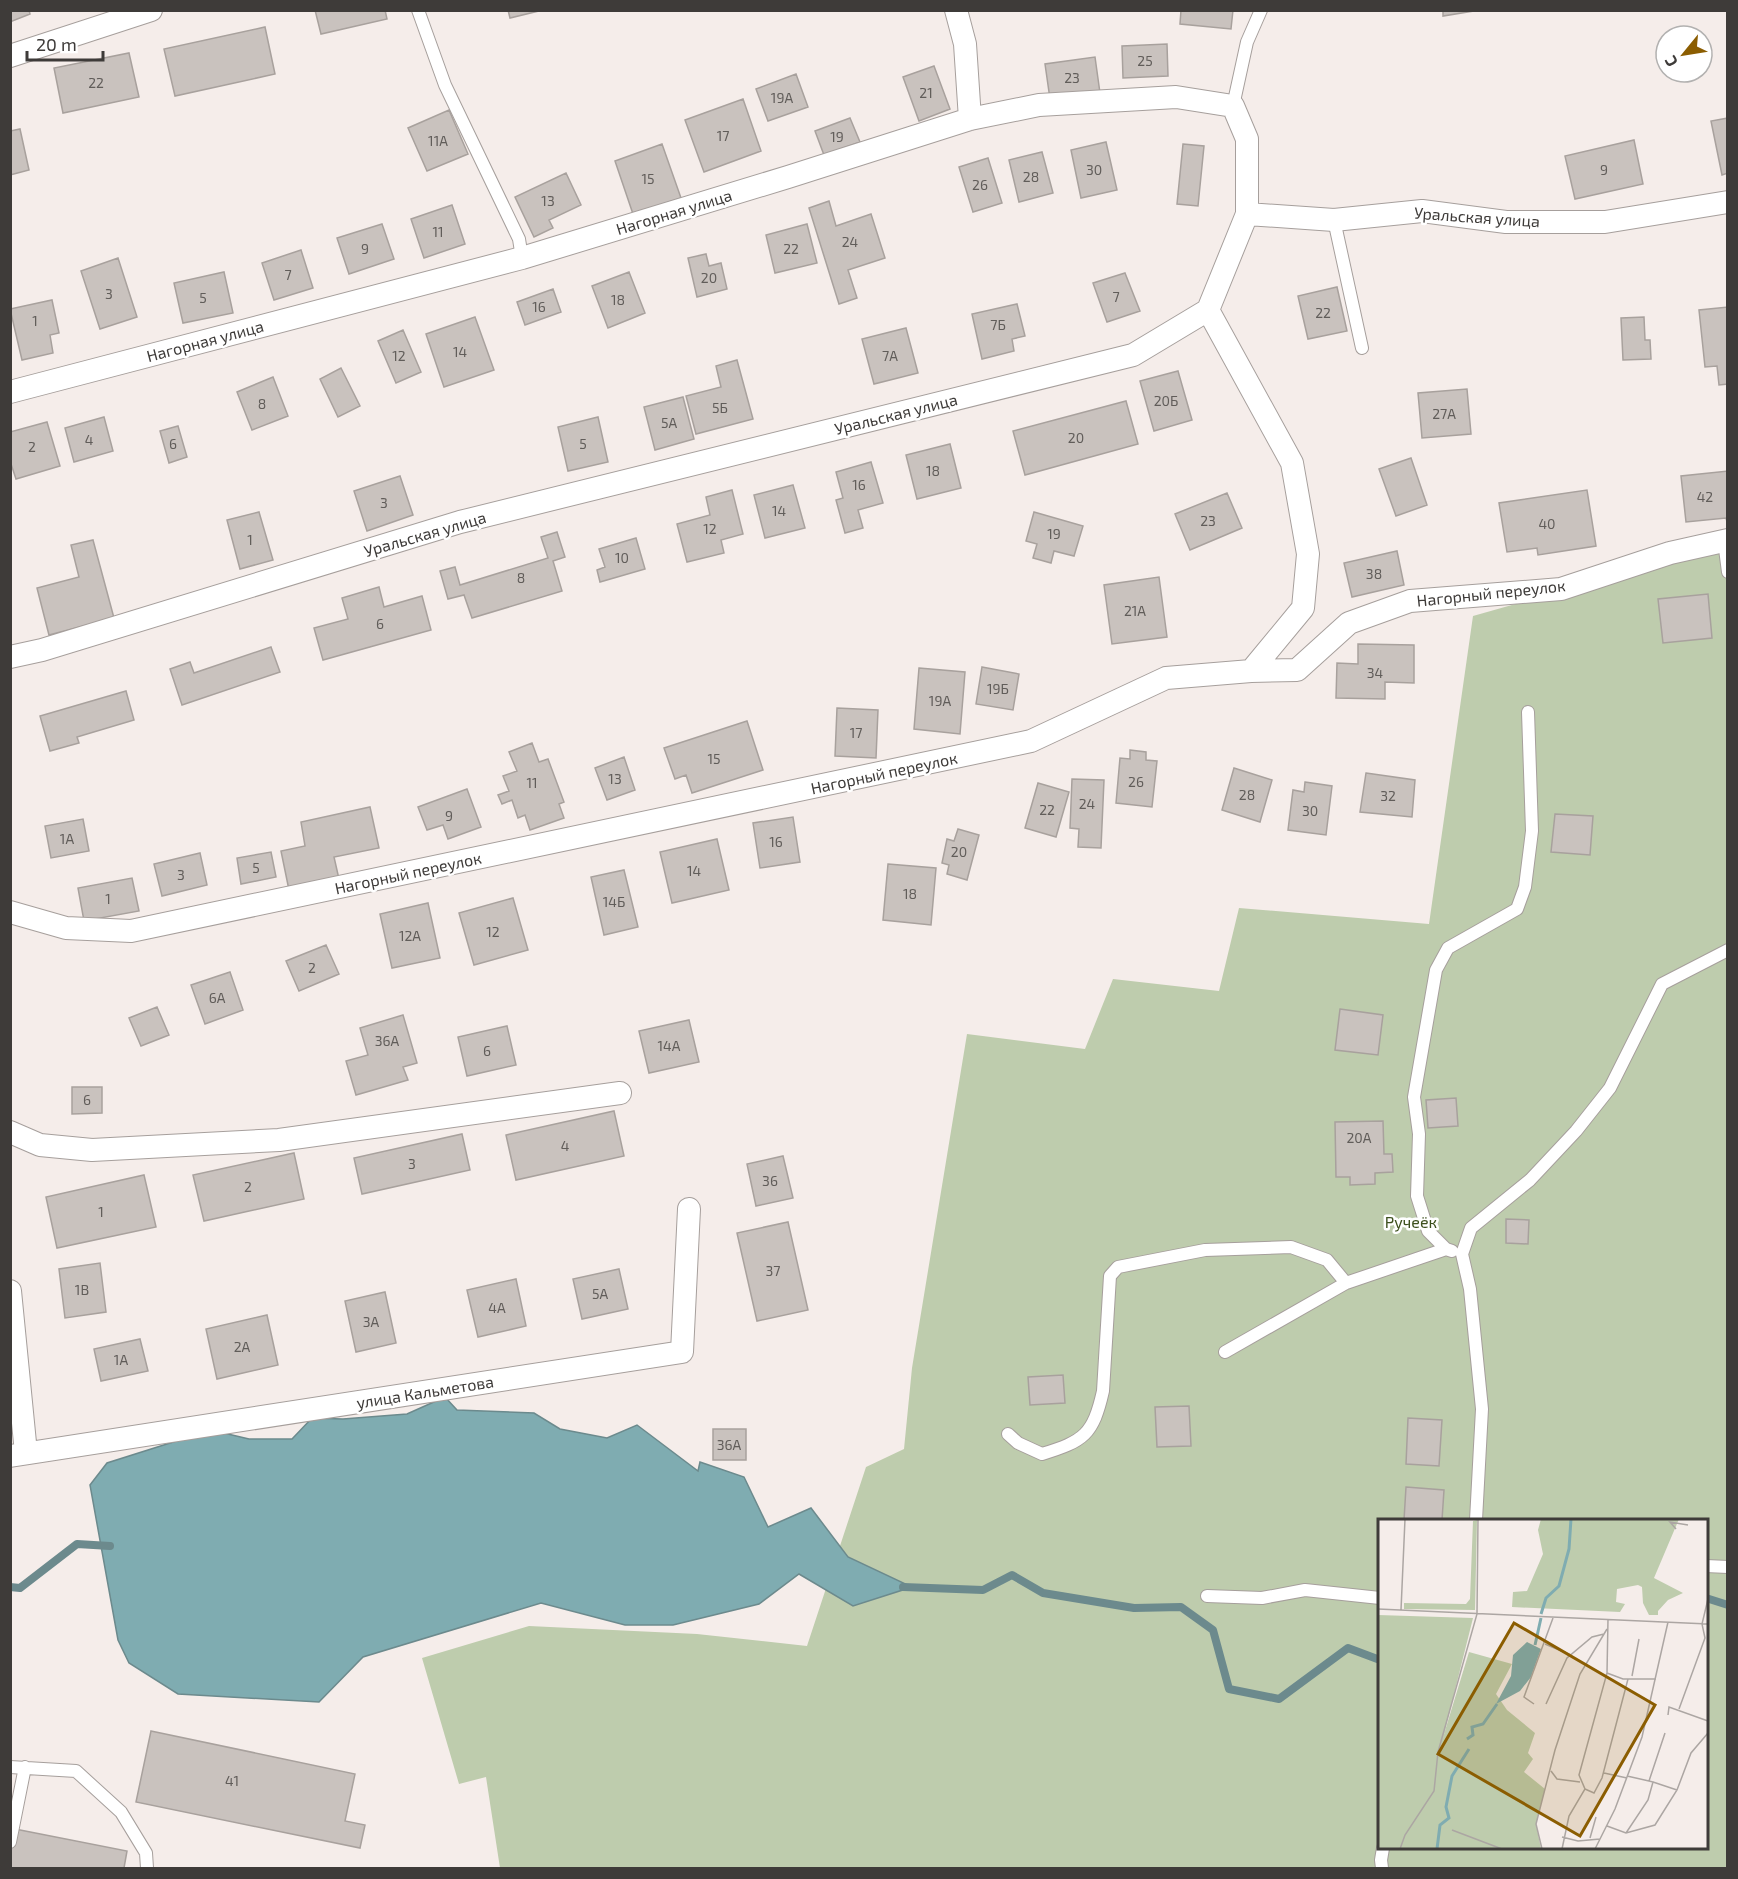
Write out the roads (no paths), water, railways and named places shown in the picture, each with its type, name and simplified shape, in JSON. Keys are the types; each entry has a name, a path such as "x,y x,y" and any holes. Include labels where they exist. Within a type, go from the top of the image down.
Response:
{"street":[{"path":"10,56 151,10"},
{"path":"956,10 965,44 970,119"},
{"name":"Нагорная улица","path":"10,392 522,258 970,119 1039,105 1176,97 1233,105"},
{"path":"1233,105 1247,139 1247,214 1208,310 1292,463 1308,554 1303,608 1251,671"},
{"name":"Уральская улица","path":"1247,214 1334,220 1422,211 1506,222 1605,222 1728,202"},
{"name":"Уральская улица","path":"10,657 42,650 460,522 1133,355 1208,310"},
{"name":"Нагорный переулок","path":"10,912 66,928 131,931 1031,741 1166,678 1251,671 1297,670 1349,623 1410,601 1561,590 1670,553 1726,540"},
{"path":"10,1132 40,1145 92,1150 279,1140 620,1093"},
{"name":"улица Кальметова","path":"10,1292 18,1455 682,1352 688,1209"}],"lane":[{"path":"418,10 445,85 519,239 522,258"},
{"path":"1233,105 1247,42 1261,10"},
{"path":"1334,220 1362,348"},
{"path":"1726,540 1728,572"},
{"path":"1462,1254 1446,1249 1428,1231 1417,1196 1419,1134 1414,1097 1436,970 1448,948 1517,909 1525,887 1532,831 1528,712"},
{"path":"1476,1519 1482,1409 1470,1289 1462,1254 1471,1228 1530,1180 1576,1131 1610,1088 1662,984 1728,950"},
{"path":"1008,1434 1018,1443 1042,1454 1072,1445 1090,1428 1099,1408 1103,1391 1110,1276 1118,1267 1205,1250 1291,1247 1327,1260 1346,1283"},
{"path":"1225,1352 1346,1283 1446,1249"},
{"path":"1708,1566 1728,1567"},
{"path":"1207,1596 1262,1598 1305,1590 1378,1598"},
{"path":"10,1767 76,1771 121,1812 146,1853 147,1869"},
{"path":"10,1842 25,1767"},
{"path":"1382,1869 1383,1849"}],"water":[{"path":"445,1397 457,1410 534,1413 560,1429 607,1438 637,1425 698,1471 700,1462 744,1477 768,1527 811,1508 848,1557 912,1587 853,1606 799,1574 759,1604 673,1625 625,1625 541,1603 363,1657 319,1702 178,1694 129,1663 118,1640 90,1485 107,1463 211,1430 249,1439 292,1439 312,1418 343,1419 407,1414"}],"waterway":[{"path":"10,1587 20,1588 77,1544 110,1546"},
{"path":"903,1587 983,1590 1012,1575 1043,1593 1134,1608 1181,1607 1213,1630 1229,1689 1279,1699 1348,1648 1378,1659"},
{"path":"1708,1599 1728,1605"}],"park label":[{"name":"Ручеёк","path":"1411,1222"}]}
